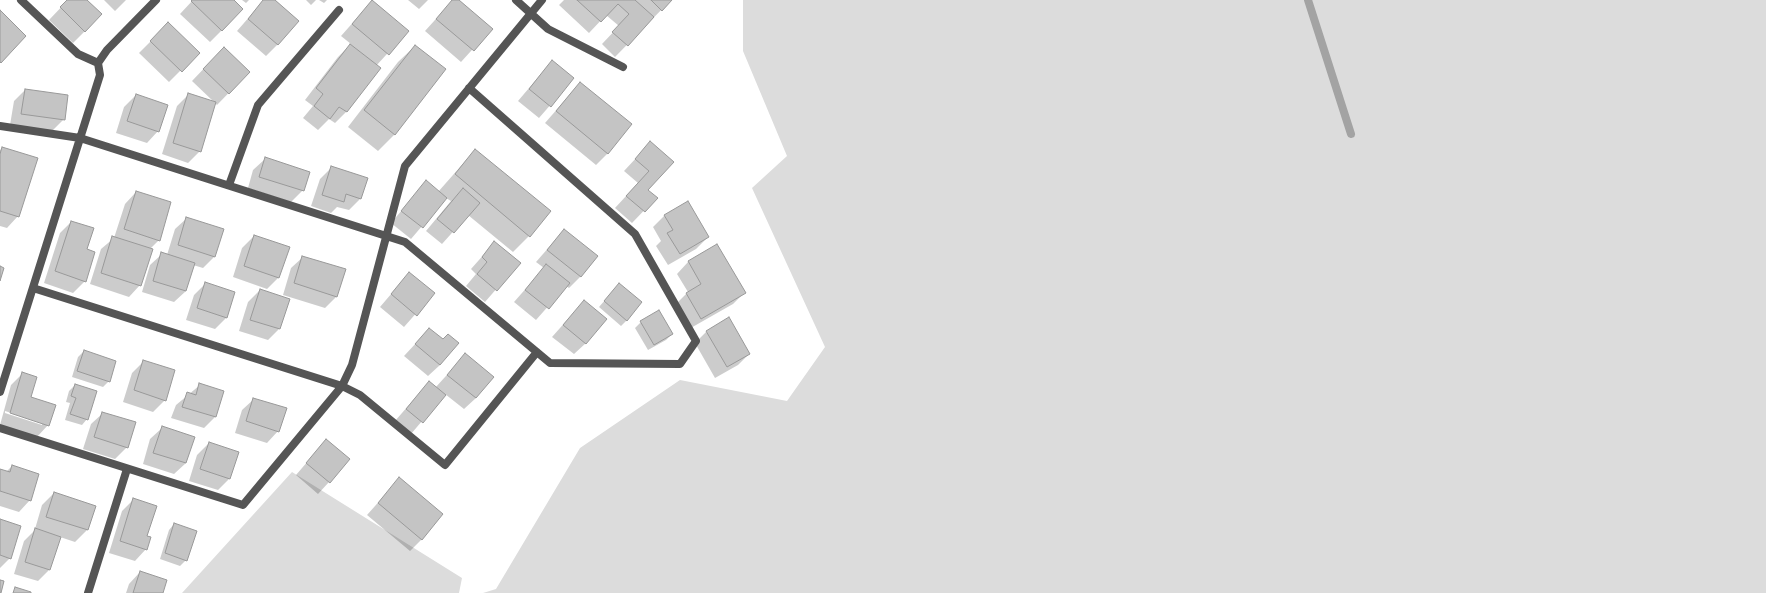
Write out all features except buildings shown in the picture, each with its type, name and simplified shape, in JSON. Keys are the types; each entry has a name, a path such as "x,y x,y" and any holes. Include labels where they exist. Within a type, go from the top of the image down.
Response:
{"street":[{"path":"21,0 78,54 98,63"},
{"path":"0,392 100,75 98,63 107,50 156,0"},
{"path":"516,0 548,29 623,67"},
{"path":"0,428 243,506 342,386 352,365 405,166 542,0"},
{"path":"229,185 258,104 338,10"},
{"path":"0,126 80,138 404,242 550,363 680,364 696,341 635,234 469,88"},
{"path":"33,288 342,386 360,395 446,465 537,352"},
{"path":"88,593 127,469"}],"shaded area":[{"path":"743,0 1766,0 1766,593 483,593 496,589 580,448 680,380 787,401 825,347 752,188 787,156 743,51"},
{"path":"292,472 462,578 459,593 182,593"}],"waterway":[{"path":"1308,0 1351,134"}]}
